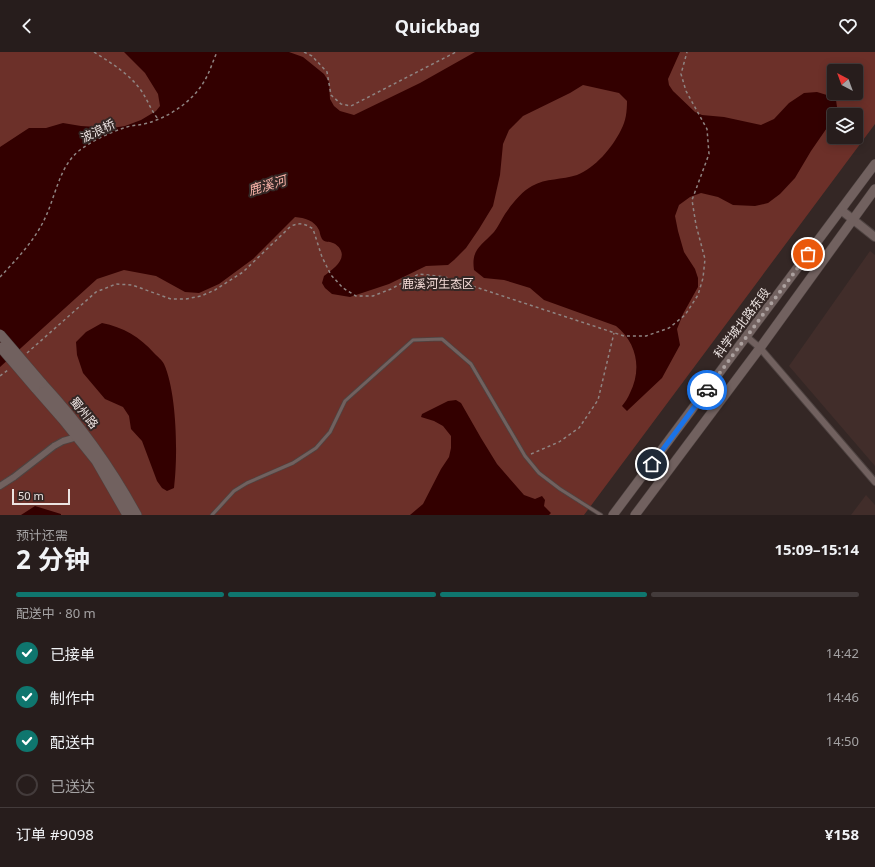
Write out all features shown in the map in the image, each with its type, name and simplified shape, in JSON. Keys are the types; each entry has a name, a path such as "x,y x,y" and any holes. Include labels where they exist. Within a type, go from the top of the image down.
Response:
{"main road":[{"name":"科学城北路东段","path":"613,515 875,164"},
{"path":"635,515 760,348 875,189"},
{"name":"蜀州路","path":"0,334 96,461 127,515"},
{"name":"蜀州路","path":"0,347 38,385 64,407 92,443 126,493 137,515"}],"street":[{"path":"841,210 875,237"},
{"path":"747,337 760,348 875,482"},
{"path":"0,486 54,446 63,441 77,437"}],"lane":[{"path":"212,515 234,491 247,483 293,463 316,448 330,432 345,401 413,340 442,339 471,364 525,456 539,472 560,489 600,515"}],"path":[{"path":"94,52 126,73 141,90 151,110 158,119"},
{"name":"波浪桥","path":"0,277 35,235 46,217 61,176 70,161 80,150 96,140 126,127 158,119 175,110 194,95 204,80 217,52"},
{"path":"304,52 312,56 327,72 331,94 340,104 351,106 456,52"},
{"path":"23,356 96,292 116,284 132,285 171,299 186,299 201,296 215,290 243,272 291,226 296,224 305,224 313,229 325,265 331,275 343,288 356,296 373,296 391,289 420,274 445,277 624,336 646,336 669,328 685,315 698,295 703,278 705,259 696,225 692,200 709,154 707,129 686,91 682,74 688,52"},
{"path":"525,456 559,442 579,428 598,400 614,333"},
{"path":"0,376 11,366"}],"shaded area":[{"path":"870,251 875,255 875,466 789,366"},
{"path":"866,495 875,505 875,515 851,515"}],"green space":[{"name":"鹿溪河生态区","path":"0,52 875,52 875,124 863,140 863,108 827,108 827,144 860,144 584,515 0,515"}],"water":[{"name":"鹿溪河","path":"124,52 289,52 303,57 324,74 329,82 330,99 334,106 340,111 354,115 420,83 475,52 680,52 668,79 669,85 673,91 695,112 702,115 724,117 761,125 774,119 789,103 804,93 817,92 827,95 827,100 836,100 837,107 827,108 827,128 795,178 780,194 768,203 755,206 733,205 718,197 701,193 690,197 679,205 675,216 678,231 684,252 695,269 698,278 698,287 683,314 677,329 680,345 662,378 627,411 622,406 634,384 636,375 635,357 629,340 616,326 544,300 530,288 504,280 484,278 474,270 473,263 478,248 494,232 507,210 528,188 537,183 571,177 584,172 602,157 617,137 625,120 627,101 619,93 583,85 523,116 509,130 503,144 500,175 493,206 466,248 448,265 426,266 389,284 350,297 332,294 322,283 324,276 340,261 342,253 334,243 321,238 315,224 306,219 295,217 253,259 219,284 199,293 185,292 156,276 124,270 97,279 0,367 0,147 29,128 46,128 63,123 112,128 125,126 141,120 156,111 160,106 158,94 145,73"},
{"path":"102,323 117,327 131,334 149,347 164,364 172,391 176,442 174,488 167,491 162,488 157,481 142,441 131,429 129,416 123,407 105,399 83,373 77,355 76,342 86,332"},
{"path":"456,400 461,403 497,464 524,495 535,499 542,496 545,500 544,506 551,513 549,515 410,515 423,504 449,457 451,448 451,436 443,426 434,421 421,417 422,414 448,401"},
{"path":"35,506 61,514 61,515 21,515"}],"way so far":[{"path":"707,390 808,254"}],"route":[{"path":"652,464 707,390"}]}
